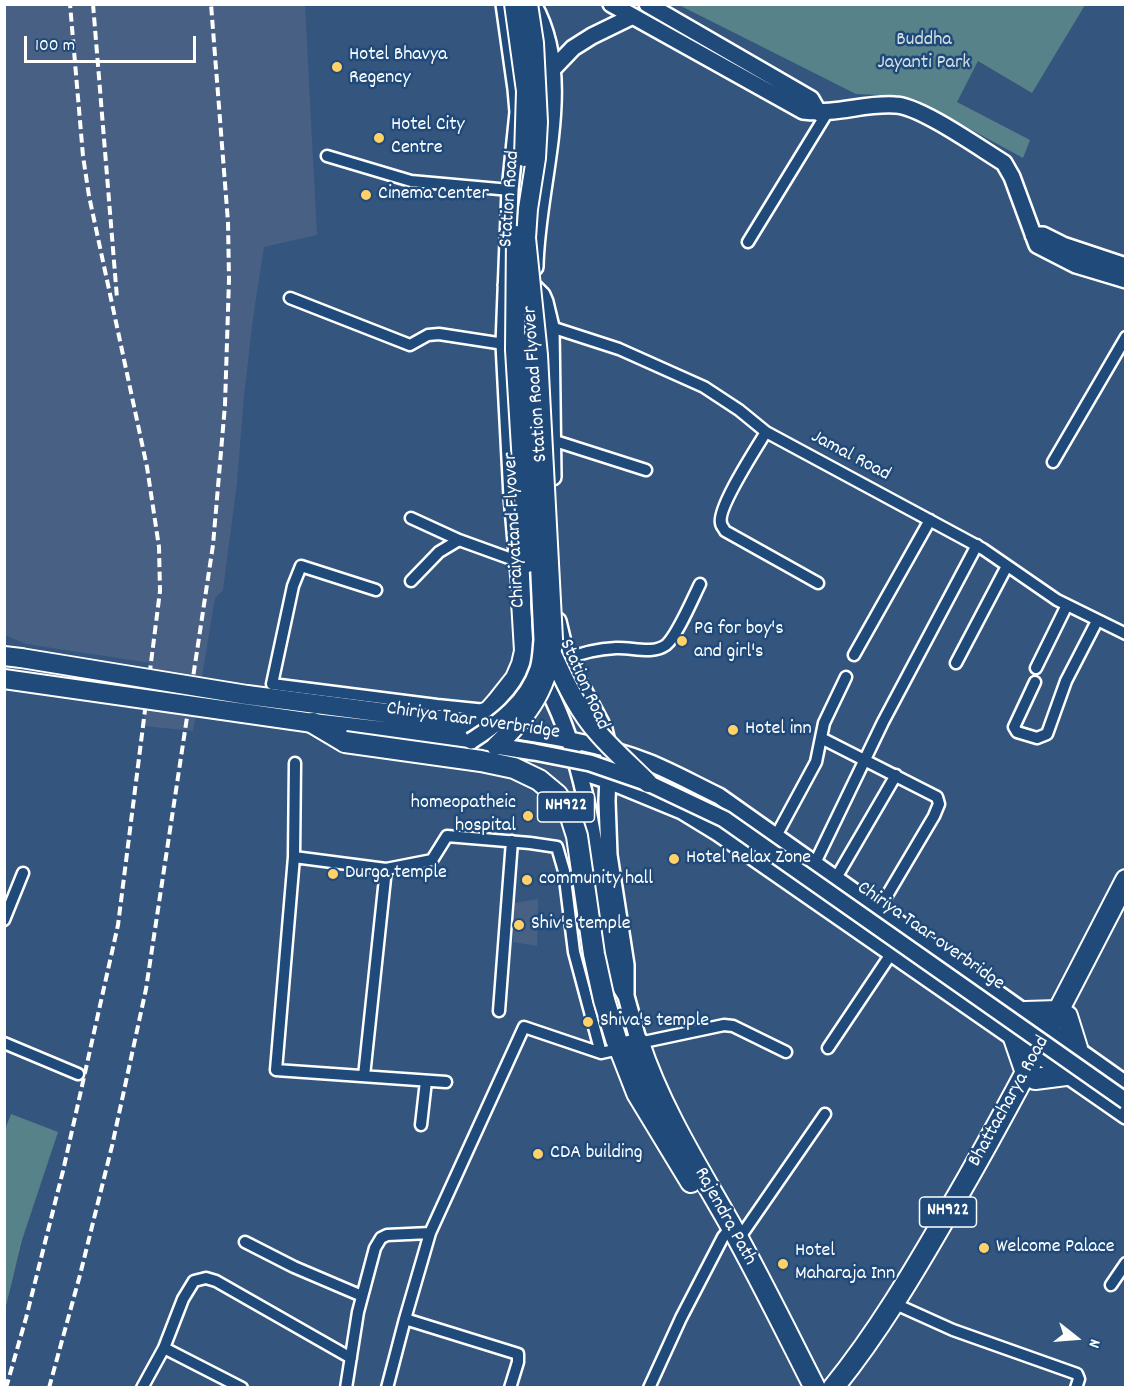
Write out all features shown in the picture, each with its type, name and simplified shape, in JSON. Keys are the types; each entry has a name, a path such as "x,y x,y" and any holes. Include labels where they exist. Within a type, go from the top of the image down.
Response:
{"highway":[{"name":"NH922","path":"313,723 345,741 482,761 514,768 539,780 558,795 570,814 577,836 594,954 612,1047 637,1093"},
{"name":"NH922","path":"1058,1022 1125,880"},
{"name":"NH922","path":"1058,1022 1125,903"},
{"path":"1025,1012 1058,1022 1077,1048"},
{"name":"Bhattacharya Road","path":"832,1388 867,1342 918,1263 1030,1076 1058,1022"},
{"path":"1014,1038 1030,1076 1066,1075"},
{"path":"612,1047 639,1043"},
{"name":"Rajendra Path","path":"639,1043 646,1065 693,1161 815,1388"},
{"name":"Bhattacharya Road","path":"846,1388 882,1339 953,1224 1030,1076"},
{"path":"637,1093 655,1083"},
{"name":"Rajendra Path","path":"637,1093 648,1113 731,1234 800,1388"}],"main road":[{"name":"Station Road","path":"504,4 518,112 510,190 504,344 522,562"},
{"name":"Station Road Flyover","path":"514,4 526,91 525,144 516,230 514,283 524,651"},
{"name":"Station Road Flyover","path":"496,746 531,709 560,657 553,639 538,355 526,238 538,122 530,4"},
{"name":"Chiraiyatand Flyover","path":"471,741 498,724 517,705 530,687 540,659 542,630 528,341 535,288 537,232 553,121 550,53 545,29 530,4"},
{"path":"610,4 803,111 823,113 897,105 910,107 1004,163 1012,177 1037,245 1076,265 1125,280"},
{"path":"647,4 811,99 823,113"},
{"path":"551,71 573,48 633,16"},
{"path":"1033,234 1043,235 1063,245 1125,266"},
{"path":"506,285 535,288"},
{"name":"Station Road","path":"535,288 542,296 551,327 552,440 560,657 604,729 609,750 607,801 609,855 626,965 626,996"},
{"name":"Station Road","path":"524,651 532,659 557,707 570,740 579,771 594,848 613,968 626,996"},
{"path":"464,723 489,710 506,692 515,678 524,651"},
{"name":"Chiriya Taar overbridge","path":"4,656 69,664 247,695 464,723"},
{"path":"560,657 567,686 585,718 648,783"},
{"name":"Chiriya Taar overbridge","path":"4,679 313,723 471,741 590,763 648,783 724,819 1125,1101"},
{"path":"464,723 570,740 609,750 648,762 719,796 1025,1012"},
{"path":"579,771 609,780 682,811 718,833 1125,1116"},
{"path":"626,996 639,1043"},
{"path":"1077,1048 1125,1084"}],"street":[{"path":"748,242 823,113"},
{"path":"327,156 411,181 510,190"},
{"path":"291,298 410,345 428,335 439,334 504,344"},
{"name":"Jamal Road","path":"551,327 619,349 704,387 739,410 766,432 977,545 1067,605 1125,634"},
{"path":"1053,462 1125,337"},
{"path":"766,432 737,480 721,513 720,522 725,531 818,583"},
{"path":"552,440 646,470"},
{"path":"411,518 459,540 522,562"},
{"path":"854,655 930,520"},
{"path":"411,581 440,552 459,540"},
{"path":"815,864 883,722 977,545"},
{"path":"376,590 301,566 293,586 272,684 489,710"},
{"path":"956,663 1007,566"},
{"path":"560,657 585,651 619,648 653,650 666,645 675,633 700,584"},
{"path":"1036,668 1067,605"},
{"path":"1035,682 1014,727 1017,732 1037,738 1047,734 1058,709 1066,681 1097,621"},
{"path":"776,836 816,762 824,723 846,677"},
{"path":"821,738 932,792 937,797 939,804 930,823 879,909"},
{"path":"295,763 294,856 276,1070 446,1082"},
{"path":"836,878 896,775"},
{"path":"294,856 386,869 432,860 447,836 557,847 594,848"},
{"path":"499,1011 512,841"},
{"path":"557,847 564,871 574,952 612,1047"},
{"path":"364,1076 386,869"},
{"path":"4,920 23,873"},
{"path":"828,1048 891,954"},
{"path":"639,1043 724,1025 733,1026 786,1052"},
{"path":"387,1388 430,1233 524,1027 612,1047"},
{"path":"4,1043 78,1074"},
{"path":"421,1125 426,1081"},
{"path":"649,1388 681,1318 731,1234 825,1114"},
{"path":"346,1388 362,1296 375,1248 381,1238 387,1235 430,1233"},
{"path":"246,1242 294,1267 362,1296"},
{"path":"1111,1284 1125,1263"},
{"path":"142,1388 164,1348 183,1299 195,1281 206,1278 216,1281 351,1358"},
{"path":"902,1307 954,1330 1077,1374 1079,1379 1076,1388"},
{"path":"405,1318 518,1354 518,1362 510,1388"},
{"path":"164,1348 242,1388"}],"shaded area":[{"path":"5,5 305,5 317,235 264,247 253,318 237,483 223,590 215,598 193,731 143,726 150,663 26,644 5,635"},
{"path":"538,899 537,946 513,942 515,903"}],"green space":[{"name":"Buddha Jayanti Park","path":"679,5 1085,5 1032,93 978,61 957,102 1030,140 1023,158 917,100 901,96 856,94"},
{"path":"11,1114 58,1132 22,1240 5,1310 4,1132"}],"railway":[{"path":"6,1388 63,1171 118,925 160,591 159,547 147,467 89,196 83,156 70,4"},
{"path":"93,4 117,298"},
{"path":"49,1388 112,1146 146,989 213,545 225,405 229,279 228,222 211,4"}],"place":[{"name":"Hotel Bhavya Regency","path":"337,67"},
{"name":"Hotel City Centre","path":"379,138"},
{"name":"Cinema Center","path":"366,195"},
{"name":"PG for boy's and girl's","path":"682,641"},
{"name":"Hotel inn","path":"733,730"},
{"name":"homeopatheic hospital","path":"528,816"},
{"name":"Hotel Relax Zone","path":"674,859"},
{"name":"Durga temple","path":"333,874"},
{"name":"community hall","path":"527,880"},
{"name":"Shiv's temple","path":"519,925"},
{"name":"Shiva's temple","path":"588,1022"},
{"name":"CDA building","path":"538,1154"},
{"name":"Welcome Palace","path":"984,1248"},
{"name":"Hotel Maharaja Inn","path":"783,1264"}]}
